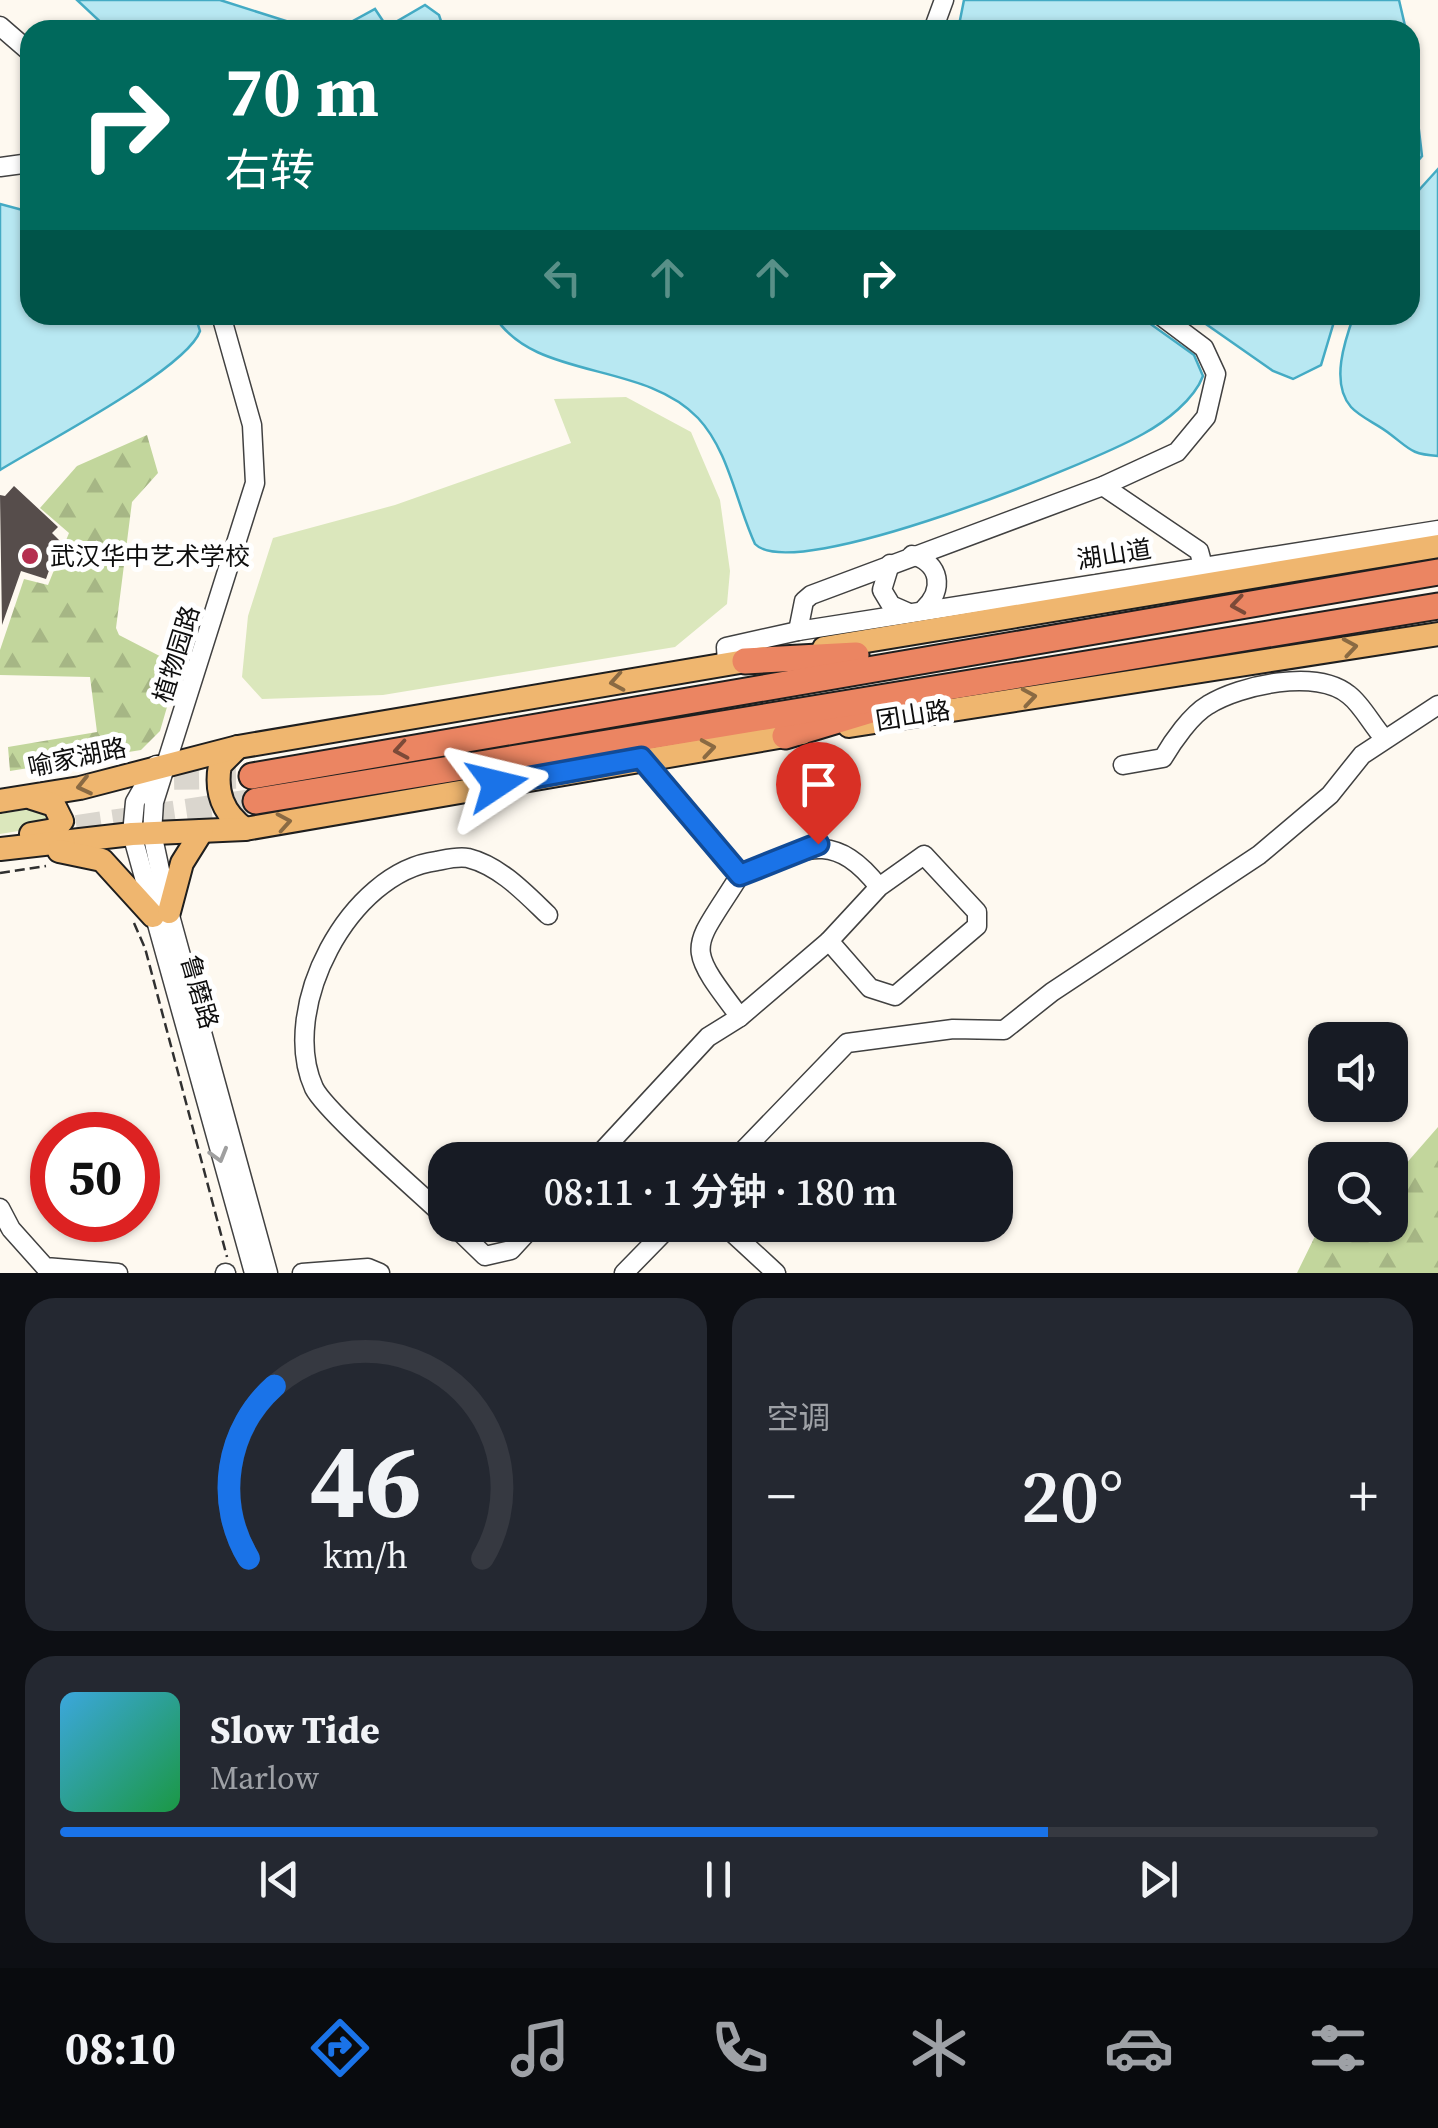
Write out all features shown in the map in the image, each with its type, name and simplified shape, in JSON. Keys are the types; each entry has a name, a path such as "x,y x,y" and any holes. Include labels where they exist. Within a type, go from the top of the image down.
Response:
{"highway":[{"name":"团山路","path":"1437,606 254,788 987,646 1438,572"},
{"path":"736,662 848,656 972,637 987,646"},
{"path":"785,736 985,677"}],"main road":[{"path":"160,767 238,747 736,662 1205,574 1438,546"},
{"name":"团山路","path":"142,834 245,829 641,758 1438,634"},
{"path":"238,747 220,765 219,790 227,812 245,829"},
{"name":"喻家湖路","path":"12,799 160,767"},
{"path":"0,849 9,839 54,830 60,824 62,815 54,805 12,799"},
{"path":"0,849 12,856 66,851 91,855 110,866 161,914 182,863 202,831"},
{"path":"0,849 142,834"}],"street":[{"path":"0,26 20,43"},
{"name":"植物园路","path":"142,834 160,767 178,732 250,502 256,468 252,425 224,325"},
{"path":"798,631 808,597 1103,486 1176,452 1200,428 1212,399 1216,374 1208,353 1173,325"},
{"path":"1103,486 1199,551 1205,574"},
{"name":"湖山道","path":"736,662 726,648 798,631 916,611 1205,574 1438,530"},
{"path":"890,564 884,573 882,590 891,605 916,611 936,595 937,578 928,563 912,556"},
{"path":"1123,765 1163,758 1204,706 1229,695 1290,684 1314,682 1352,696 1383,738"},
{"path":"751,1142 847,1043 953,1029 1004,1030 1052,992 1259,855 1330,794 1362,755 1438,705"},
{"path":"641,758 740,875"},
{"name":"鲁磨路","path":"142,834 254,1273"},
{"path":"740,1017 700,965 699,940 740,875 818,844 845,853 878,887"},
{"path":"611,1142 708,1037 740,1017 829,941 878,887 924,856 977,912 977,926 895,996 870,988 829,941"},
{"path":"428,1201 316,1092 302,1052 308,1006 345,921 390,875 429,862 464,857 494,869 548,915"},
{"name":"鲁磨路","path":"161,914 268,1273"},
{"path":"0,1208 11,1229 45,1270 118,1273"},
{"path":"471,1242 485,1256 511,1250 518,1242"},
{"path":"624,1273 654,1242"},
{"path":"742,1242 776,1273"},
{"path":"302,1273 368,1268 380,1273"}],"path":[{"path":"0,873 51,866"},
{"path":"129,913 145,948 228,1273"}],"green space":[{"path":"626,397 691,432 720,500 730,571 727,604 675,647 383,695 262,699 242,677 248,616 273,538 395,505 571,443 554,399"},
{"path":"147,435 158,473 132,502 116,628 119,635 179,666 160,731 141,750 10,771 8,747 97,732 90,677 0,675 0,650 24,579 48,585 69,533 40,508 77,466"},
{"path":"42,807 51,814 49,826 0,834 0,814"},
{"path":"1438,1127 1438,1273 1297,1273 1312,1242 1408,1242 1408,1161"}],"water":[{"path":"77,0 220,0 283,20 98,20"},
{"path":"964,0 1399,0 1404,20 960,20"},
{"path":"425,5 441,20 399,20"},
{"path":"375,9 382,20 355,20"},
{"path":"1438,169 1438,456 1412,450 1355,411 1345,397 1340,374 1351,325 1420,325 1420,189"},
{"path":"0,204 20,209 20,325 198,325 200,331 189,347 142,385 0,470"},
{"path":"503,325 1152,325 1194,355 1203,376 1186,402 1160,423 1066,469 881,535 825,548 781,552 755,544 725,462 698,418 675,400 648,387 561,361 512,336"},
{"path":"1207,325 1333,325 1321,365 1293,379 1273,371"}],"building":[{"name":"武汉华中艺术学校","path":"14,486 58,527 52,533 60,541 48,553 53,559 46,579 21,571 2,625 0,495 5,496"}],"tunnel":[{"path":"137,778 252,776"},
{"path":"40,833 256,801"}],"place":[{"name":"武汉华中艺术学校","path":"30,556"}],"route":[{"path":"497,784 641,758 740,875 818,844"}]}
